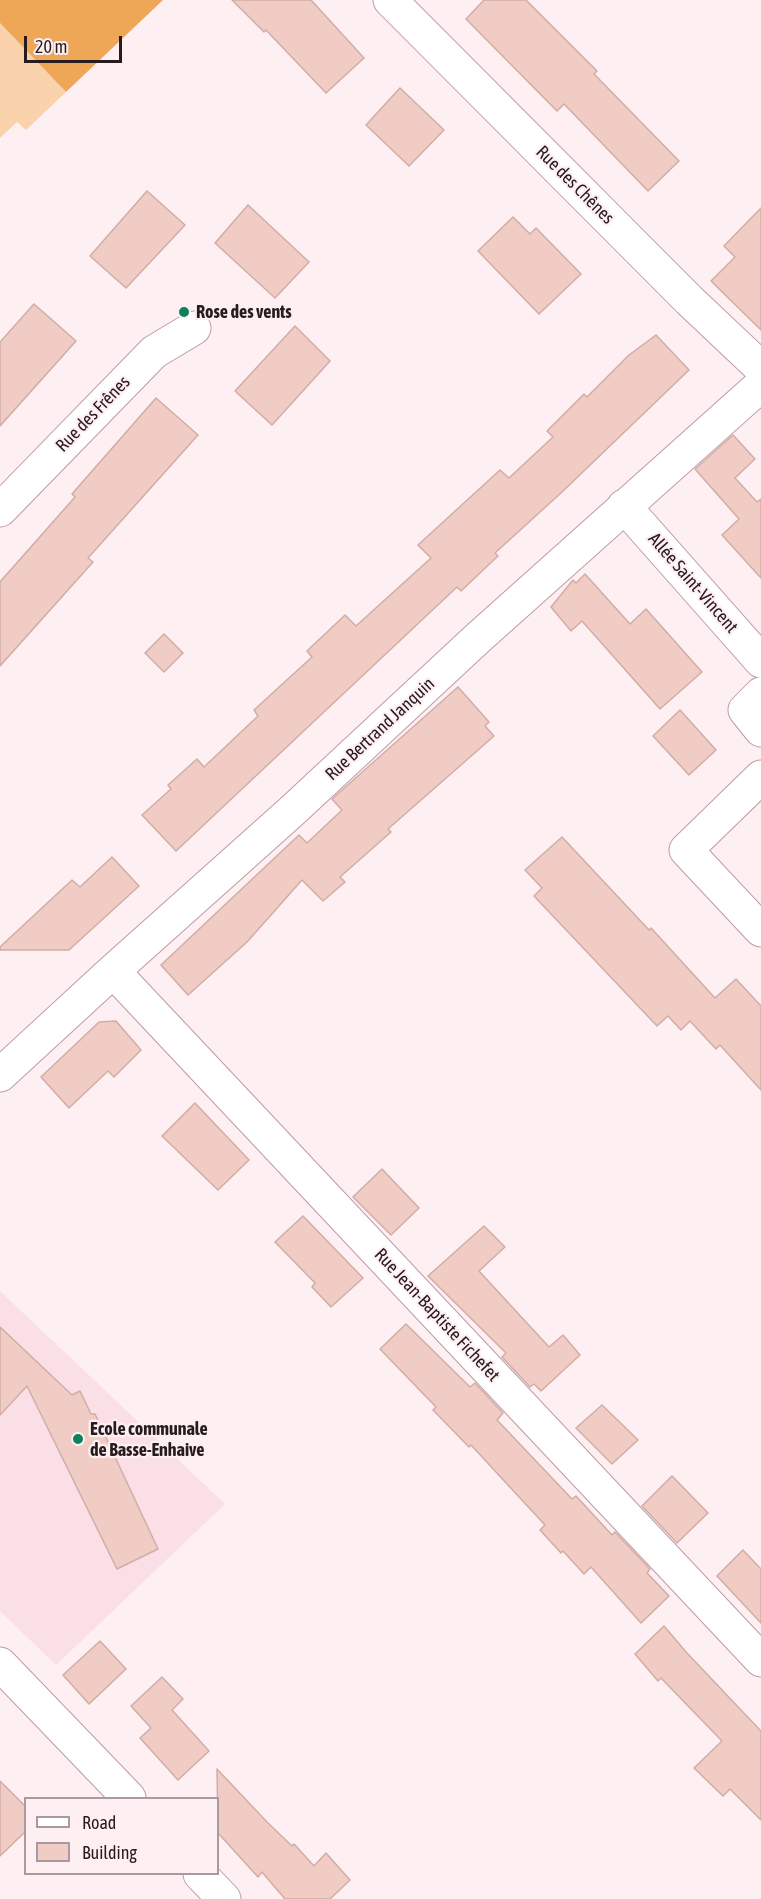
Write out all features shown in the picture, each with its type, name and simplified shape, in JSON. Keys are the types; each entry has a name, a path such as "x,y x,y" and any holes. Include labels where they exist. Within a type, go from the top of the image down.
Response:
{"street":[{"name":"Rue des Chênes","path":"390,0 689,300 761,368"},
{"name":"Rue des Frênes","path":"0,510 154,352 194,327"},
{"name":"Rue Bertrand Janquin","path":"0,1075 292,811 478,638 761,386"},
{"name":"Allée Saint-Vincent","path":"624,506 761,661"},
{"path":"761,694 745,710 761,730"},
{"path":"761,777 686,850 761,930"},
{"name":"Rue Jean-Baptiste Fichefet","path":"113,971 761,1660"},
{"path":"0,1664 128,1797"},
{"path":"201,1875 224,1899"}],"shaded area":[{"path":"0,0 163,0 66,92 0,23"},
{"path":"0,23 66,92 26,130 17,122 0,138"},
{"name":"Ecole communale de Basse-Enhaive","path":"0,1291 225,1504 56,1665 0,1611"}],"building":[{"path":"232,0 311,0 364,58 326,93 266,30 264,32"},
{"path":"484,0 526,0 597,71 594,74 679,161 648,191 564,104 557,111 466,19"},
{"path":"400,88 444,130 409,166 366,125"},
{"path":"147,191 185,225 126,288 90,256"},
{"path":"248,205 309,262 275,298 215,243"},
{"path":"761,208 761,330 711,281 735,257 724,246"},
{"path":"513,217 530,234 536,228 581,274 539,314 478,251"},
{"path":"34,304 76,341 0,426 0,342"},
{"path":"295,326 330,361 272,425 235,391"},
{"path":"656,335 689,370 495,553 498,556 461,591 457,587 176,851 142,815 171,789 168,785 197,759 204,767 258,716 254,710 312,657 307,651 345,615 356,626 431,558 418,545 500,470 509,478 553,437 547,431 584,394 587,397 629,355"},
{"path":"156,398 198,435 88,558 93,562 0,666 0,582 75,497 72,494"},
{"path":"733,435 755,459 735,478 757,502 761,499 761,578 722,535 739,519 695,469"},
{"path":"585,574 630,624 646,609 702,672 660,709 582,621 571,631 551,607 573,580 576,583"},
{"path":"164,634 183,653 164,672 145,653"},
{"path":"458,687 489,722 485,726 494,736 388,829 391,832 340,877 345,882 323,901 302,880 247,942 188,995 161,965 299,835 307,843 342,810 332,799"},
{"path":"680,710 716,750 689,775 653,736"},
{"path":"562,837 649,930 651,928 715,998 736,979 761,1006 761,1090 720,1045 716,1049 690,1021 681,1030 668,1016 657,1026 534,896 542,888 525,870"},
{"path":"112,857 139,886 69,950 0,950 0,947 72,880 80,887"},
{"path":"116,1021 141,1050 114,1077 108,1071 69,1108 41,1077 99,1022"},
{"path":"195,1103 249,1160 218,1190 162,1136"},
{"path":"382,1169 419,1208 391,1235 353,1197"},
{"path":"303,1216 363,1278 331,1307 312,1287 315,1283 275,1242"},
{"path":"484,1226 505,1247 479,1271 549,1347 563,1335 580,1355 541,1391 534,1384 530,1387 502,1357 506,1353 428,1276"},
{"path":"406,1324 470,1387 475,1383 503,1413 497,1420 572,1499 576,1496 612,1535 615,1532 650,1569 647,1573 669,1596 641,1623 591,1567 584,1574 563,1551 561,1553 540,1530 545,1525 471,1445 469,1447 433,1410 436,1407 380,1349"},
{"path":"0,1327 72,1395 80,1391 91,1414 95,1414 158,1549 117,1569 27,1386 0,1415"},
{"path":"602,1405 638,1440 612,1464 576,1428"},
{"path":"672,1476 708,1513 677,1543 642,1506"},
{"path":"743,1550 761,1569 761,1623 717,1576"},
{"path":"664,1626 761,1731 761,1820 730,1789 723,1796 694,1768 722,1741 661,1678 658,1681 635,1654"},
{"path":"100,1641 126,1669 89,1704 63,1675"},
{"path":"162,1677 183,1699 172,1710 209,1751 178,1780 140,1738 151,1728 131,1706"},
{"path":"217,1769 267,1822 292,1846 294,1844 314,1866 326,1853 350,1880 330,1899 285,1899 262,1872 258,1877 219,1834"},
{"path":"0,1781 24,1805 24,1833 0,1856"}],"place":[{"name":"Rose des vents","path":"184,312"},
{"name":"Ecole communale de Basse-Enhaive","path":"78,1439"}]}
